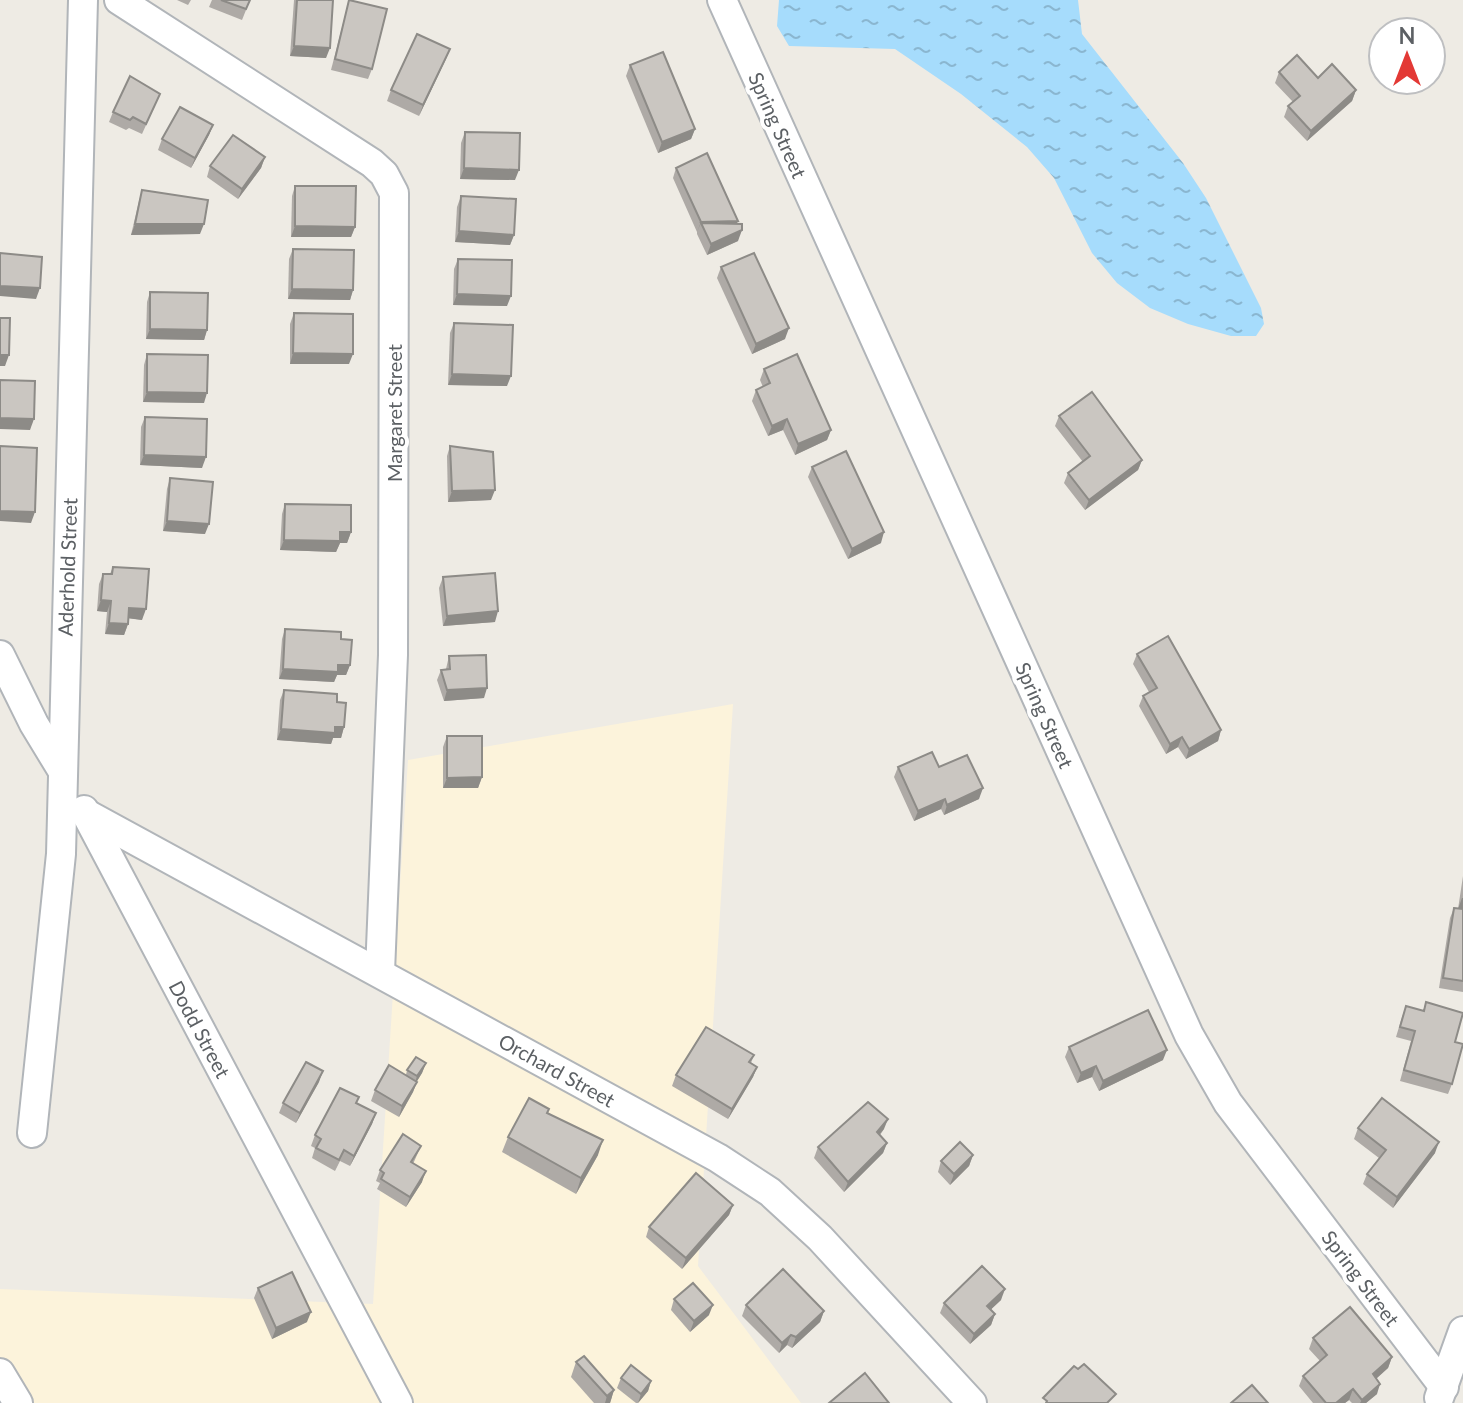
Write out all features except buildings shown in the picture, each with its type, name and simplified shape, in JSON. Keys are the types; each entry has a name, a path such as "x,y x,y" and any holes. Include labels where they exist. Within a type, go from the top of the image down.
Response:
{"street":[{"name":"Aderhold Street","path":"32,1133 61,854 83,0"},
{"name":"Margaret Street","path":"119,0 372,163 384,174 394,193 393,655 380,972"},
{"name":"Spring Street","path":"722,0 1189,1035 1228,1103 1441,1395"},
{"name":"Dodd Street","path":"0,655 398,1403"},
{"name":"Orchard Street","path":"85,813 718,1158 770,1192 820,1238 972,1403"},
{"path":"1441,1395 1463,1331"},
{"path":"0,1373 18,1403"}],"shaded area":[{"path":"733,704 698,1266 801,1403 0,1403 0,1289 373,1304 408,760"}],"water":[{"path":"779,0 1078,0 1082,34 1183,163 1206,198 1261,308 1264,324 1256,336 1231,336 1188,324 1150,308 1117,283 1092,253 1054,178 1027,147 961,94 895,49 789,46 777,26"}]}
